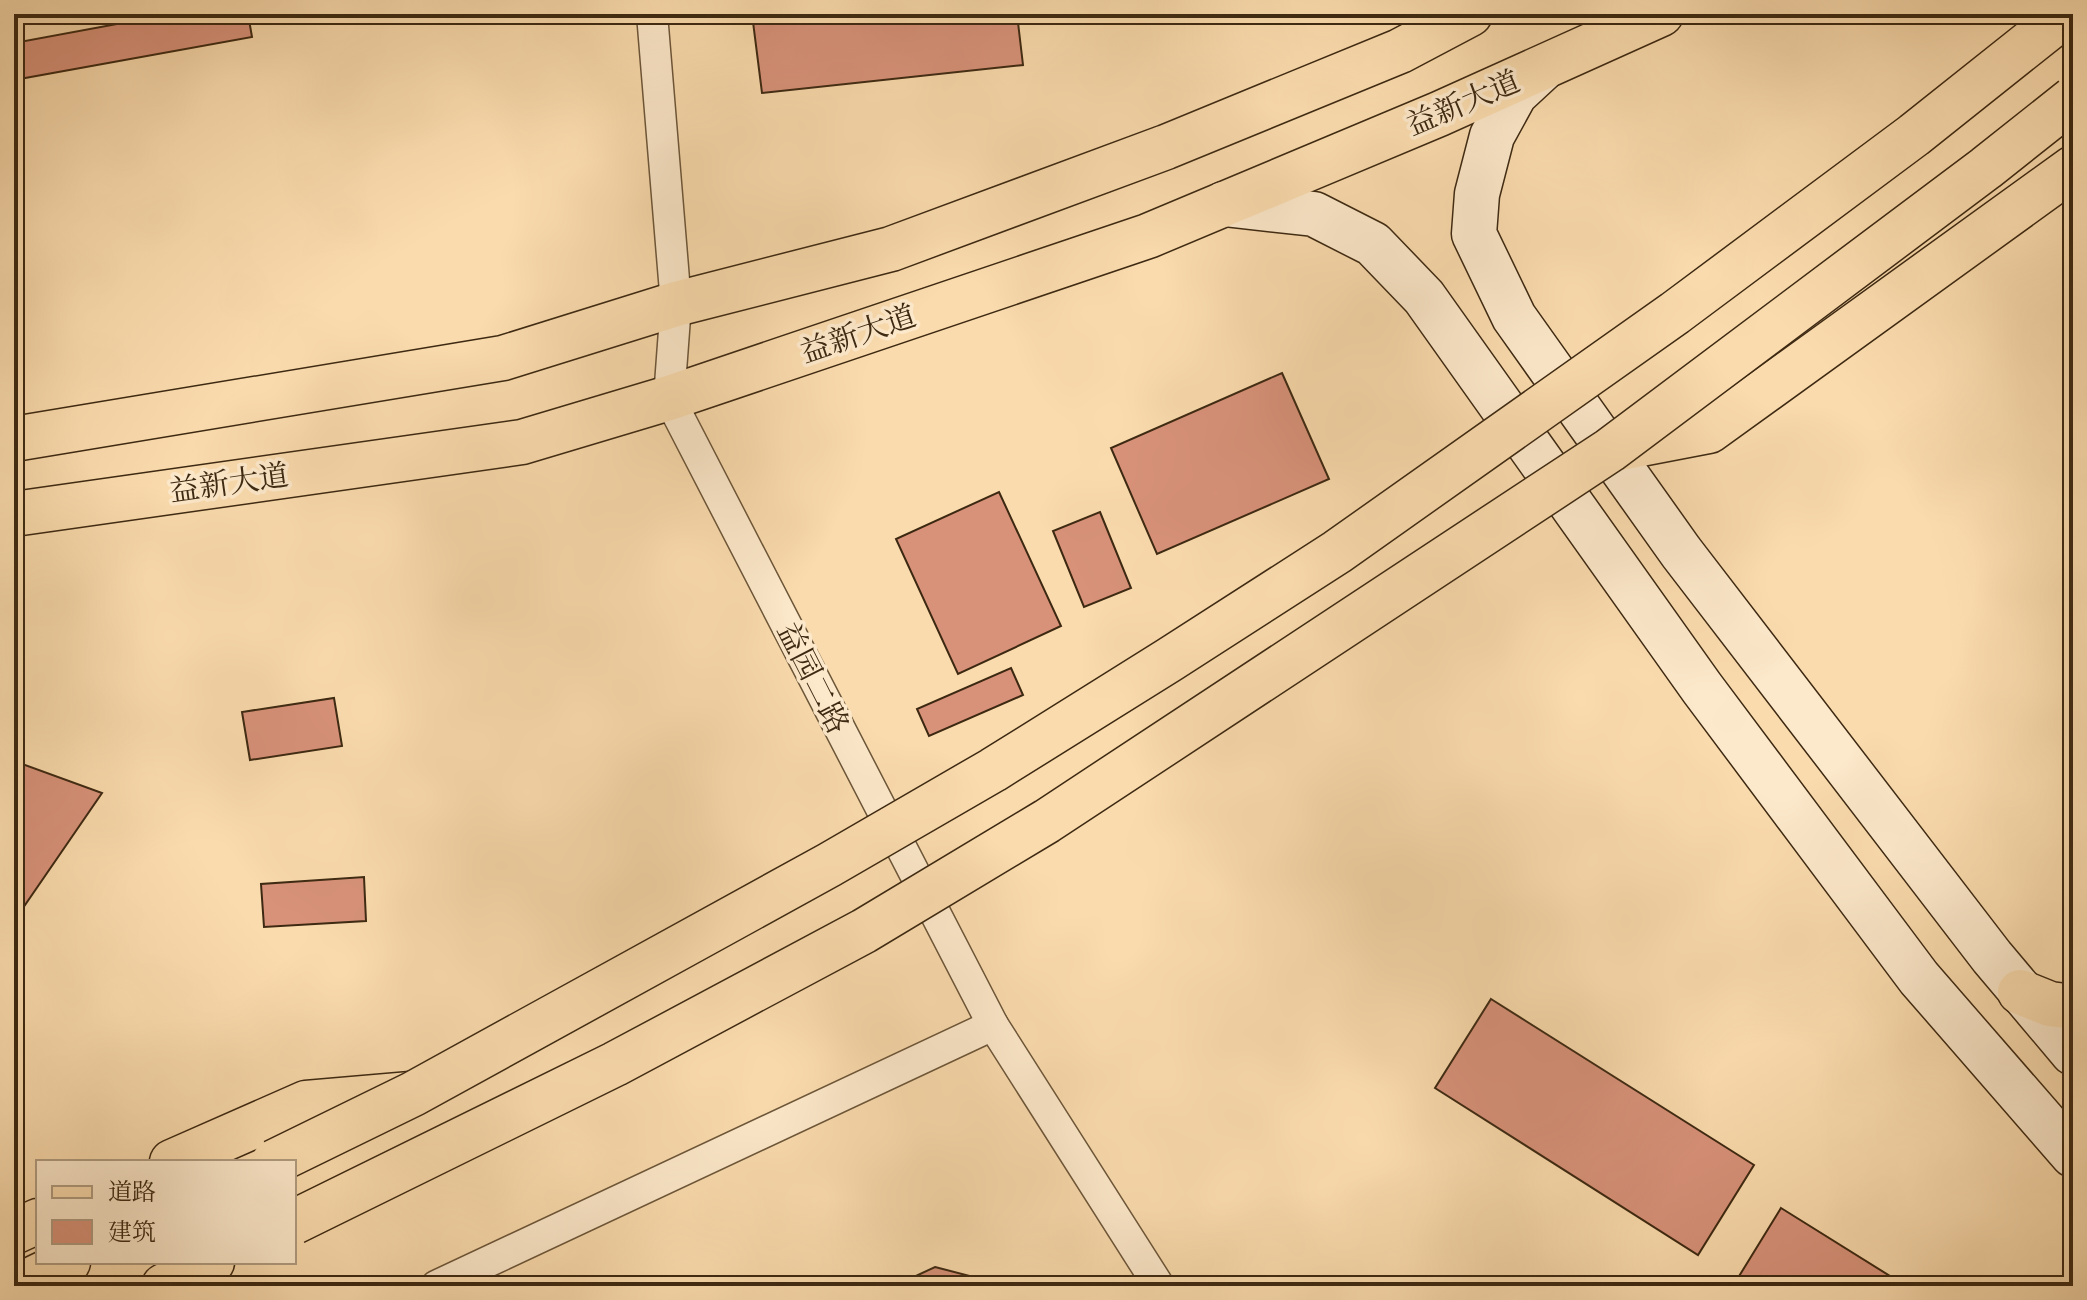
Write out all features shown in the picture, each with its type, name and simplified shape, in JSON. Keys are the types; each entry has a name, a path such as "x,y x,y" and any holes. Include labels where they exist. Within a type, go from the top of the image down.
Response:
{"main road":[{"path":"14,439 503,358 676,304 905,244 1166,147 1400,51 1470,14"},
{"name":"益新大道","path":"14,514 522,442 669,398 1148,236 1542,69 1661,14"},
{"path":"278,1160 413,1094 829,865 993,770 1337,552 1688,304 1914,135 2066,14"},
{"path":"1542,69 1515,94 1492,136 1477,194 1474,234 1514,317 1681,552 2020,992 2073,1053"},
{"path":"296,1221 615,1064 864,931 1047,821 1610,450 1986,168 2073,99"},
{"path":"1610,450 1709,431 2073,168"},
{"path":"1224,204 1314,214 1373,244 1424,297 1702,688 1919,978 2073,1155"},
{"path":"2020,992 2050,1004 2073,1007"},
{"path":"177,1160 306,1103 413,1094"},
{"path":"14,1232 36,1222"},
{"path":"18,1286 64,1264"},
{"path":"164,1286 208,1264"}],"street":[{"path":"652,14 676,304 669,398"},
{"name":"益园二路","path":"669,398 993,1025 1159,1286"},
{"path":"436,1286 993,1025"}],"building":[{"path":"171,14 248,14 252,37 14,80 14,43"},
{"path":"752,14 1017,14 1023,65 762,93"},
{"path":"1282,373 1329,479 1157,554 1111,448"},
{"path":"999,492 1061,626 958,674 896,539"},
{"path":"1100,512 1131,588 1084,607 1053,531"},
{"path":"1011,668 1023,695 929,736 917,709"},
{"path":"334,698 342,746 250,760 242,712"},
{"path":"14,761 102,793 14,921"},
{"path":"364,877 366,921 264,927 261,884"},
{"path":"1491,999 1754,1165 1698,1255 1435,1088"},
{"path":"1781,1208 1906,1286 1733,1286"},
{"path":"935,1267 993,1282 995,1286 905,1286 903,1282"}]}
